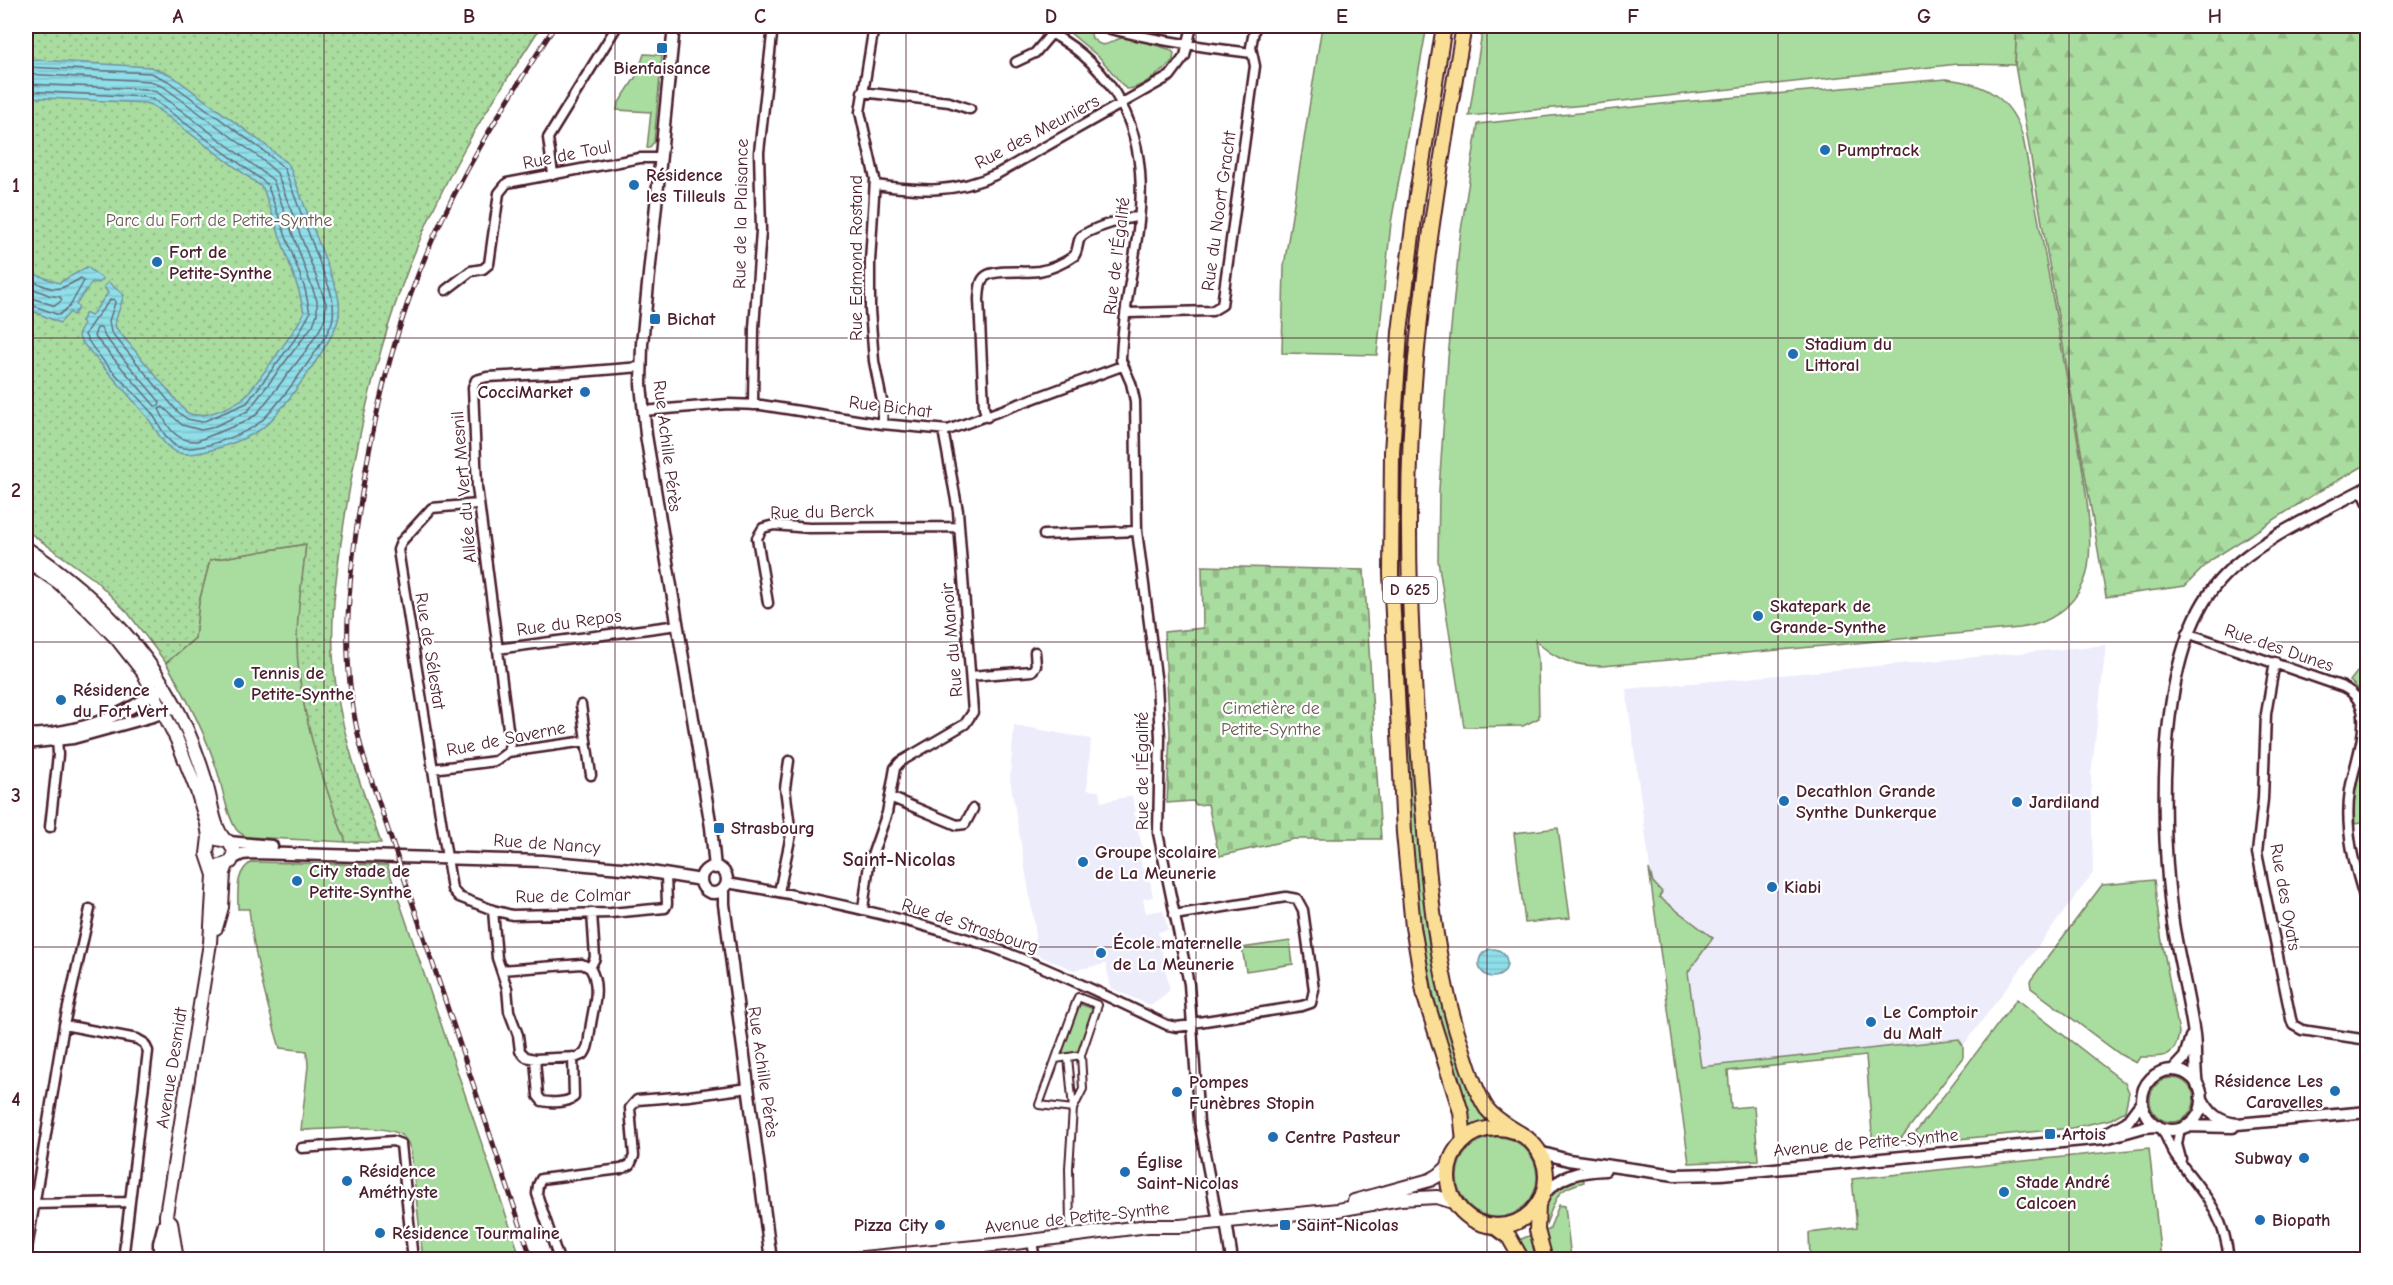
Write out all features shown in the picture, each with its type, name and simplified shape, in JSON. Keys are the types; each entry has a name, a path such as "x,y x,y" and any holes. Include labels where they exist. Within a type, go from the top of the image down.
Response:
{"main road":[{"name":"D 625","path":"1444,26 1417,194 1399,342 1391,473 1391,592 1405,839 1413,927 1425,997 1461,1112 1464,1141"},
{"name":"D 625","path":"1464,26 1434,209 1415,369 1409,509 1411,640 1429,881 1437,949 1445,991 1467,1065 1482,1100 1496,1118 1519,1133"},
{"path":"26,548 66,576 103,609 138,648 160,690 164,712 201,801 208,829 207,854 211,862 218,866 231,861 235,850 218,830 199,761 176,706 160,690 99,620 58,582 26,560"},
{"path":"209,846 216,840 226,840"},
{"name":"Avenue Desmidt","path":"210,943 222,908 224,876 231,861"},
{"name":"Avenue Desmidt","path":"166,1260 166,1215 210,943 214,892 211,862"},
{"path":"1522,1260 1509,1237 1494,1226 1471,1218 1456,1203 1449,1186 1450,1165 1454,1154 1464,1141 1478,1132 1503,1128 1519,1133 1532,1142 1539,1152 1546,1171 1536,1227 1545,1260"},
{"name":"Avenue de Petite-Synthe","path":"1316,1212 1430,1180 1450,1165"},
{"name":"Avenue de Petite-Synthe","path":"843,1260 1032,1241 1148,1226 1222,1222 1316,1212 1414,1198 1441,1198 1456,1203"},
{"name":"Avenue Desmidt","path":"170,1199 171,1225 177,1260"},
{"path":"1494,1226 1518,1222 1541,1200"}],"street":[{"path":"554,174 548,138 617,26"},
{"name":"Rue Achille Pérès","path":"674,26 641,367 643,411 716,867"},
{"name":"Rue de la Plaisance","path":"753,405 753,328 761,231 759,152 773,26"},
{"name":"Rue Edmond Rostand","path":"874,26 862,92 862,126 875,185 870,262 870,310 874,361 883,406 882,424"},
{"name":"Rue de l'Égalité","path":"1037,26 1052,33 1078,51 1108,82 1133,128 1140,158 1142,188 1121,356 1122,366 1131,383 1135,401 1137,531 1157,684 1160,737 1158,828 1188,977 1199,1122 1222,1222"},
{"path":"1099,26 1188,46 1252,53"},
{"name":"Rue des Meuniers","path":"875,185 932,191 975,183 997,174 1173,74 1188,46 1191,26"},
{"name":"Rue du Noort Gracht","path":"1127,313 1212,311 1218,309 1222,304 1255,66 1252,53 1255,26"},
{"path":"1016,62 1035,53 1052,33"},
{"path":"862,92 949,102 970,110"},
{"name":"Rue de Toul","path":"446,290 471,271 483,269 489,264 499,193 503,186 511,182 640,158 661,158"},
{"path":"987,417 984,408 980,311 980,288 985,277 994,274 1046,269 1074,256 1079,241 1084,235 1124,219 1139,217"},
{"name":"Rue Bichat","path":"643,411 728,404 753,405 882,424 943,430 953,429 987,417 1122,366"},
{"name":"Allée du Vert Mesnil","path":"497,649 478,504 473,391 476,380 487,377 566,374 641,367"},
{"name":"Rue du Manoir","path":"863,909 870,860 890,797 892,776 897,765 962,727 970,719 974,708 956,496 943,430"},
{"path":"2248,1124 2220,1120 2210,1112 2197,1085 2192,1025 2173,924 2165,829 2165,786 2170,720 2178,668 2187,633 2198,610 2213,587 2245,557 2365,489 2367,503"},
{"name":"Rue de Sélestat","path":"446,856 398,550 401,542 432,508 478,504"},
{"name":"Rue du Berck","path":"768,603 757,541 758,533 765,526 959,526"},
{"path":"1044,535 1137,531"},
{"name":"Rue du Repos","path":"508,752 510,744 497,649 678,625"},
{"name":"Rue des Dunes","path":"2187,633 2343,687 2353,693 2361,704 2363,723 2351,787 2348,819 2353,861 2367,909"},
{"path":"971,676 1032,671 1036,666 1035,652"},
{"name":"Rue des Oyats","path":"2275,662 2266,714 2263,799 2257,850 2291,1018 2293,1025 2302,1030 2367,1040"},
{"path":"26,735 57,736 120,714 160,690"},
{"name":"Rue de Saverne","path":"581,705 591,775"},
{"path":"26,743 164,712 176,706"},
{"path":"50,827 58,755 57,736"},
{"name":"Rue de Saverne","path":"432,769 496,761 508,752 586,741"},
{"path":"779,892 791,835 785,788 789,762"},
{"path":"890,797 957,825 965,824 974,809"},
{"name":"Rue de Nancy","path":"226,840 251,845 352,849 389,855"},
{"name":"Rue de Nancy","path":"231,861 242,854 253,853 364,857 446,856 570,863 701,880"},
{"name":"Rue de Colmar","path":"446,856 454,892 459,897 493,910 519,915 664,908 667,904 666,875"},
{"path":"716,867 725,873 726,886 718,893 710,893 704,889 701,880 706,870 716,867"},
{"name":"Rue Achille Pérès","path":"726,886 724,904 771,1260"},
{"name":"Rue de Strasbourg","path":"726,886 779,892 863,909 998,950 1094,990 1170,1026 1302,1006 1312,1002 1314,990 1303,910 1297,899 1286,897 1174,915"},
{"path":"26,1255 64,1025 90,909"},
{"path":"493,910 496,958 507,988 509,1011 518,1035 520,1051 526,1057 535,1059 573,1058 584,1054 589,1045 589,1032 596,1003 594,977 590,968 582,964 501,970"},
{"path":"590,968 595,958 592,913"},
{"path":"1089,1001 1094,990"},
{"path":"1078,997 1098,1005 1081,1055 1083,1089 1073,1109 1039,1105 1078,997"},
{"path":"64,1025 137,1039 146,1046 149,1055 123,1260"},
{"path":"2173,1070 2185,1057 2192,1025"},
{"path":"1056,1059 1081,1055"},
{"path":"1068,1057 1073,1109 1069,1174 1070,1226"},
{"path":"535,1059 538,1096 542,1101 548,1102 569,1101 574,1097 573,1058"},
{"path":"2197,1085 2187,1075 2173,1070 2160,1073 2151,1079 2144,1089 2142,1102 2147,1117 2159,1127 2175,1155 2210,1201 2225,1234 2229,1260"},
{"path":"559,1260 537,1194 541,1179 621,1169 630,1165 634,1156 630,1108 637,1100 748,1088"},
{"path":"2185,1168 2177,1147 2183,1127 2199,1112 2201,1096"},
{"name":"Avenue de Petite-Synthe","path":"2087,1139 2121,1126 2133,1117 2142,1102"},
{"path":"2159,1127 2226,1128 2367,1112"},
{"name":"Avenue de Petite-Synthe","path":"1539,1152 1563,1160 1675,1175 1728,1174 2105,1138 2144,1127 2159,1127"},
{"path":"302,1148 393,1141 401,1144 413,1260"},
{"name":"Avenue de Petite-Synthe","path":"1541,1200 1558,1180 1580,1172 1647,1171"},
{"path":"33,1204 130,1202"},
{"name":"Avenue Desmidt","path":"159,1260 159,1240 166,1215"},
{"path":"1222,1222 1232,1260"},
{"path":"1032,1241 1035,1260"}],"shaded area":[{"path":"2106,645 2091,776 2093,873 1963,1046 1678,1077 1626,689"},
{"name":"Groupe scolaire de La Meunerie","path":"1014,725 1091,739 1087,790 1099,791 1101,802 1132,796 1144,855 1140,857 1142,868 1139,868 1145,869 1146,874 1141,876 1144,876 1145,882 1150,881 1153,897 1143,899 1146,913 1163,910 1168,930 1158,932 1170,990 1151,1006 1111,988 1106,964 1074,970 1035,954 1035,928 1010,779"}],"green space":[{"name":"Parc du Fort de Petite-Synthe","path":"26,26 541,26 471,137 440,195 421,238 388,326 354,463 335,589 334,668 346,735 381,843 346,842 311,737 297,657 299,608 306,544 210,560 199,602 195,638 166,663 128,613 95,580 26,530"},
{"path":"1071,26 1089,26 1092,38 1104,45 1127,38 1169,49 1174,53 1173,60 1144,83 1126,89 1100,58 1069,32"},
{"path":"1322,26 1427,26 1391,223 1377,355 1282,353 1284,266"},
{"path":"1483,26 2017,26 2015,65 1958,64 1469,116"},
{"path":"2017,26 2367,26 2367,464 2316,493 2211,560 2185,586 2106,597 2015,65"},
{"path":"644,54 662,55 654,142 649,148 647,148 651,112 617,110 618,104 637,75"},
{"name":"Stadium du Littoral","path":"1946,79 1973,84 1995,95 2012,112 2023,138 2060,336 2086,494 2090,544 2088,565 2079,592 2058,614 2040,623 2020,628 1602,666 1583,665 1558,657 1535,640 1538,659 1539,718 1523,726 1464,727 1438,560 1439,490 1448,358 1460,237 1478,124 1671,103"},
{"path":"1402,372 1408,373 1403,494 1404,616 1415,797 1427,915 1440,998 1467,1086 1489,1123 1470,1129 1433,992 1421,929 1415,875 1397,599 1397,476"},
{"name":"Tennis de Petite-Synthe","path":"306,544 298,624 299,673 306,716 317,759 346,842 247,837 238,832 229,815 206,740 166,663 195,638 199,602 210,560"},
{"name":"Cimetière de Petite-Synthe","path":"1202,566 1364,570 1381,839 1294,839 1219,856 1208,804 1196,805 1193,801 1167,803 1170,732 1164,632 1203,628"},
{"path":"2357,672 2367,675 2367,705 2365,695 2350,681"},
{"path":"2367,739 2367,822 2355,824 2353,801"},
{"path":"1558,828 1570,918 1525,923 1514,833"},
{"path":"252,862 387,865 521,1259 423,1259 411,1151 405,1138 392,1131 381,1129 301,1130 308,1066 307,1051 280,1048 261,979 249,909 238,909 240,876"},
{"path":"1649,869 1653,882 1662,892 1659,897 1713,938 1688,972 1701,1067 1959,1039 1963,1046 1963,1057 1896,1145 1873,1147 1866,1056 1728,1071 1731,1108 1754,1106 1758,1160 1689,1163"},
{"path":"2154,880 2161,936 2179,1032 2175,1048 2171,1052 2161,1056 2140,1057 2136,1063 2121,1055 2031,988 2030,981 2102,885"},
{"path":"1290,941 1293,964 1246,971 1242,948"},
{"path":"2017,999 2125,1083 2129,1092 2125,1111 2111,1119 2072,1128 1907,1144"},
{"path":"1079,1004 1094,1009 1078,1053 1061,1054"},
{"path":"2172,1078 2181,1079 2188,1084 2193,1091 2193,1109 2188,1116 2181,1121 2172,1122 2163,1121 2156,1116 2151,1109 2150,1100 2151,1091 2156,1084 2163,1079"},
{"path":"1489,1137 1505,1137 1526,1148 1537,1169 1537,1185 1526,1206 1505,1217 1489,1217 1475,1211 1463,1199 1457,1185 1457,1169 1463,1155 1475,1143"},
{"name":"Stade André Calcoen","path":"2149,1148 2161,1259 1810,1259 1809,1233 1857,1227 1852,1179"},
{"path":"1583,1176 1584,1182 1567,1188 1558,1196 1546,1224 1542,1225 1546,1204 1552,1192 1557,1187"},
{"path":"1559,1205 1565,1206 1571,1259 1551,1259 1543,1231 1549,1230"},
{"path":"1531,1235 1538,1259 1528,1259 1519,1240"}],"water":[{"path":"26,61 151,67 171,75 289,165 336,288 339,312 334,330 306,375 274,417 258,431 236,442 209,451 185,454 176,452 163,441 147,417 78,335 84,324 81,321 86,313 91,316 108,293 104,287 108,282 124,295 115,322 116,328 186,412 206,414 230,406 242,399 275,358 304,313 299,291 263,188 152,105 26,97"},
{"path":"87,267 103,279 99,283 92,282 76,304 79,308 73,315 70,312 60,323 26,308 26,271 59,283"},
{"path":"1493,949 1503,953 1507,963 1503,973 1493,977 1483,973 1479,963 1483,953"}],"railway":[{"path":"532,1260 364,758 351,696 348,635 354,544 372,436 390,361 413,288 443,217 468,168 555,26"}],"place":[{"name":"Bienfaisance","path":"662,48"},
{"name":"Pumptrack","path":"1825,150"},
{"name":"Résidence les Tilleuls","path":"634,185"},
{"name":"Fort de Petite-Synthe","path":"157,262"},
{"name":"Bichat","path":"655,319"},
{"name":"Stadium du Littoral","path":"1793,354"},
{"name":"CocciMarket","path":"585,392"},
{"name":"Skatepark de Grande-Synthe","path":"1758,616"},
{"name":"Tennis de Petite-Synthe","path":"239,683"},
{"name":"Résidence du Fort Vert","path":"61,700"},
{"name":"Decathlon Grande Synthe Dunkerque","path":"1784,801"},
{"name":"Jardiland","path":"2017,802"},
{"name":"Strasbourg","path":"719,828"},
{"name":"Groupe scolaire de La Meunerie","path":"1083,862"},
{"name":"City stade de Petite-Synthe","path":"297,881"},
{"name":"Kiabi","path":"1772,887"},
{"name":"École maternelle de La Meunerie","path":"1101,953"},
{"name":"Le Comptoir du Malt","path":"1871,1022"},
{"name":"Résidence Les Caravelles","path":"2335,1091"},
{"name":"Pompes Funèbres Stopin","path":"1177,1092"},
{"name":"Artois","path":"2050,1134"},
{"name":"Centre Pasteur","path":"1273,1137"},
{"name":"Subway","path":"2304,1158"},
{"name":"Église Saint-Nicolas","path":"1125,1172"},
{"name":"Résidence Améthyste","path":"347,1181"},
{"name":"Stade André Calcoen","path":"2004,1192"},
{"name":"Biopath","path":"2260,1220"},
{"name":"Pizza City","path":"940,1225"},
{"name":"Saint-Nicolas","path":"1285,1225"},
{"name":"Résidence Tourmaline","path":"380,1233"}],"district":[{"name":"Saint-Nicolas","path":"899,859"}]}
